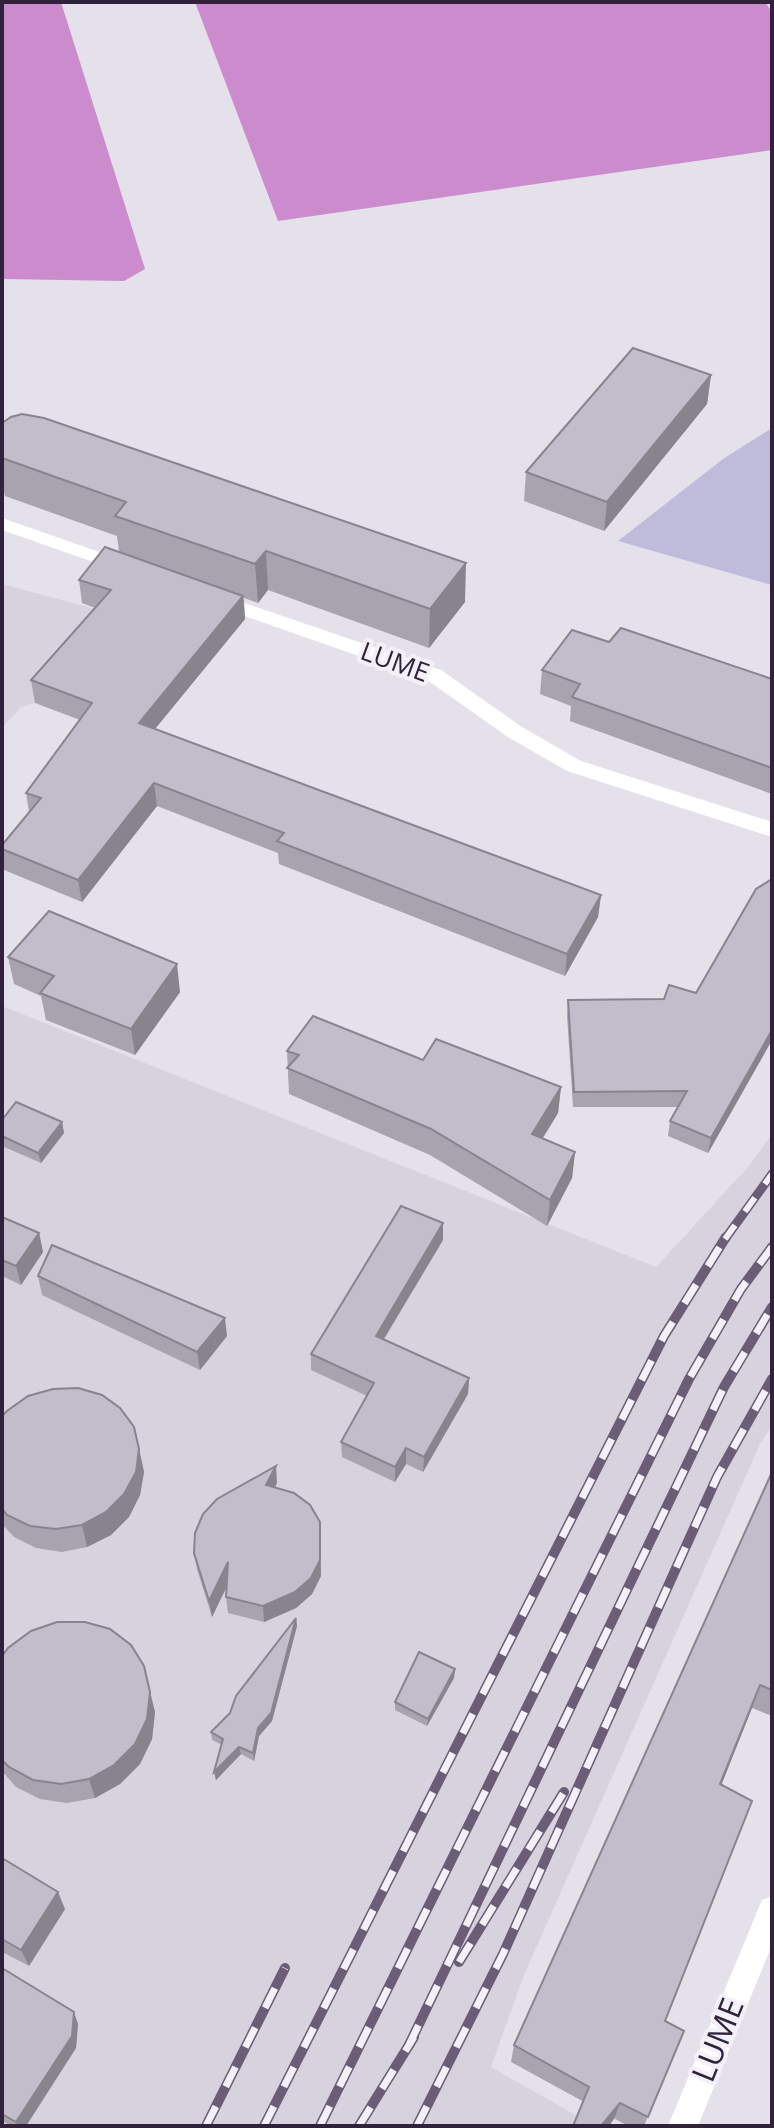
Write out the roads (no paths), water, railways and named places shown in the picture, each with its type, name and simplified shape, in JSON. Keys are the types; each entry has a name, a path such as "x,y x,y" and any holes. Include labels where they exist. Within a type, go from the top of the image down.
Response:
{"lane":[{"path":"2,524 136,571"},
{"name":"LUME","path":"196,592 434,675 515,732 574,766 772,830"},
{"name":"LUME","path":"683,2126 772,1910"}],"railway":[{"path":"725,1239 772,1174"},
{"path":"264,2126 664,1336 726,1237"},
{"path":"320,2126 689,1379 741,1289 772,1247"},
{"path":"409,2045 724,1387 772,1307"},
{"path":"417,2126 503,1954 717,1477 772,1379"},
{"path":"459,1962 564,1792"},
{"path":"206,2126 285,1968"},
{"path":"359,2126 414,2037"}]}
